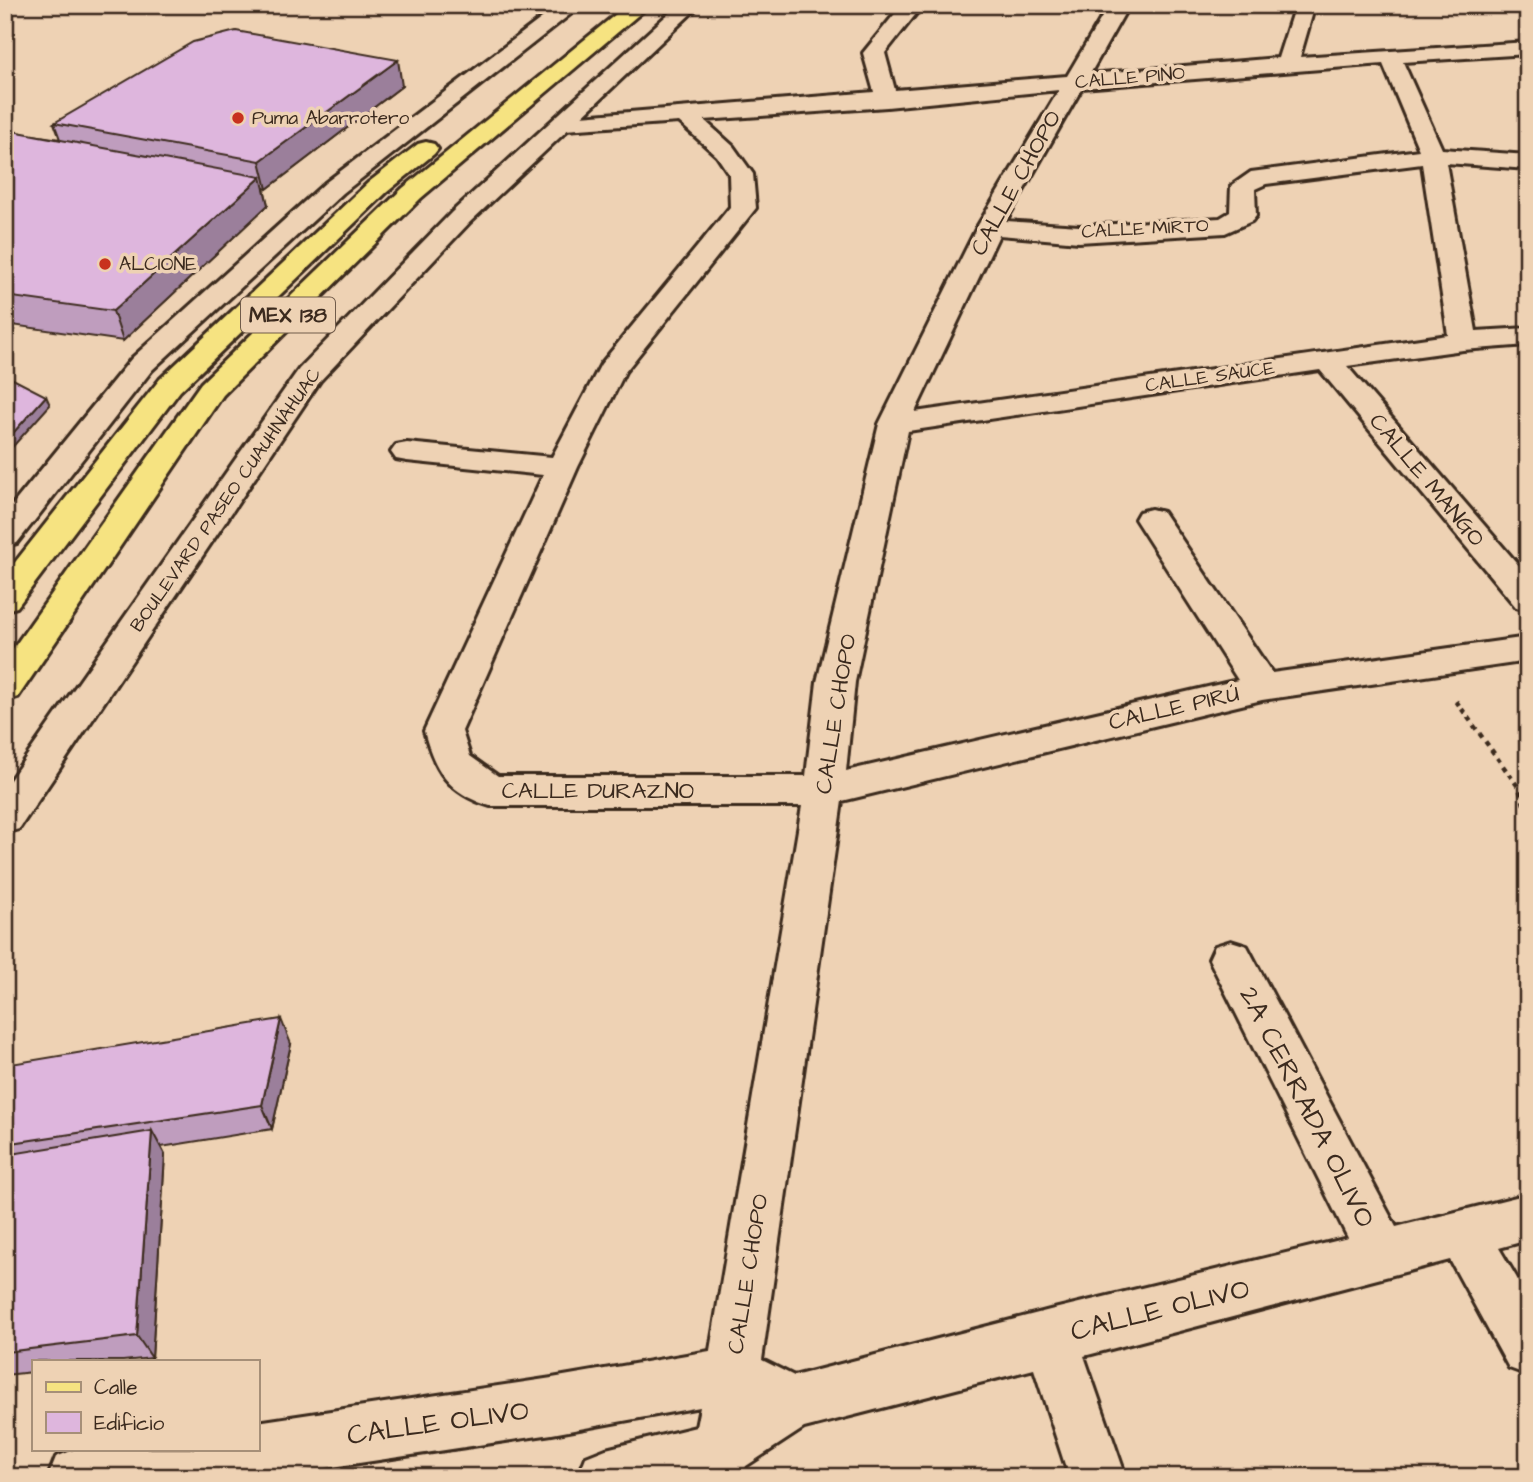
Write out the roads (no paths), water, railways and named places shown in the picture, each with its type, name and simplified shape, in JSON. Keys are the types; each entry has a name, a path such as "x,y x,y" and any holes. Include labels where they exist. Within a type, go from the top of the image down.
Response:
{"main road":[{"name":"MEX 138","path":"5,599 170,384 378,187 606,5"},
{"name":"MEX 138","path":"5,688 212,389 412,193 640,5"}],"street":[{"name":"MEX 138","path":"5,536 142,364 334,187 572,5"},
{"name":"BOULEVARD PASEO CUAUHNÁHUAC","path":"5,818 309,376 461,217 690,5"},
{"path":"887,100 874,52 913,5"},
{"name":"CALLE CHOPO","path":"718,1464 824,791 836,682 894,424 989,227 1119,5"},
{"path":"1287,64 1305,5"},
{"name":"CALLE PINO","path":"565,123 887,100 1287,64 1528,48"},
{"path":"1390,56 1433,155 1463,341"},
{"name":"CALLE DURAZNO","path":"685,114 725,150 741,174 743,208 611,370 562,467 443,731 453,764 490,792 824,791"},
{"path":"1433,155 1528,162"},
{"name":"CALLE MIRTO","path":"989,227 1079,234 1225,225 1243,216 1243,187 1260,177 1433,155"},
{"name":"CALLE SAUCE","path":"894,424 1463,341 1528,336"},
{"name":"CALLE MANGO","path":"1327,360 1528,600"},
{"path":"407,452 562,467"},
{"path":"1151,519 1262,687"},
{"name":"CALLE PIRÚ","path":"824,791 1262,687 1528,649"},
{"name":"2A CERRADA OLIVO","path":"1231,959 1384,1256"},
{"name":"CALLE OLIVO","path":"606,1477 718,1464 792,1404 1050,1336 1384,1256 1528,1217"},
{"path":"1463,1234 1528,1349"},
{"path":"1050,1336 1098,1477"},
{"path":"733,1374 792,1404"},
{"name":"CALLE OLIVO","path":"259,1450 552,1406 733,1374"},
{"name":"CALLE OLIVO","path":"76,1477 257,1450"}],"place":[{"name":"Puma Abarrotero","path":"238,118"},
{"name":"ALCIONE","path":"105,264"}]}
